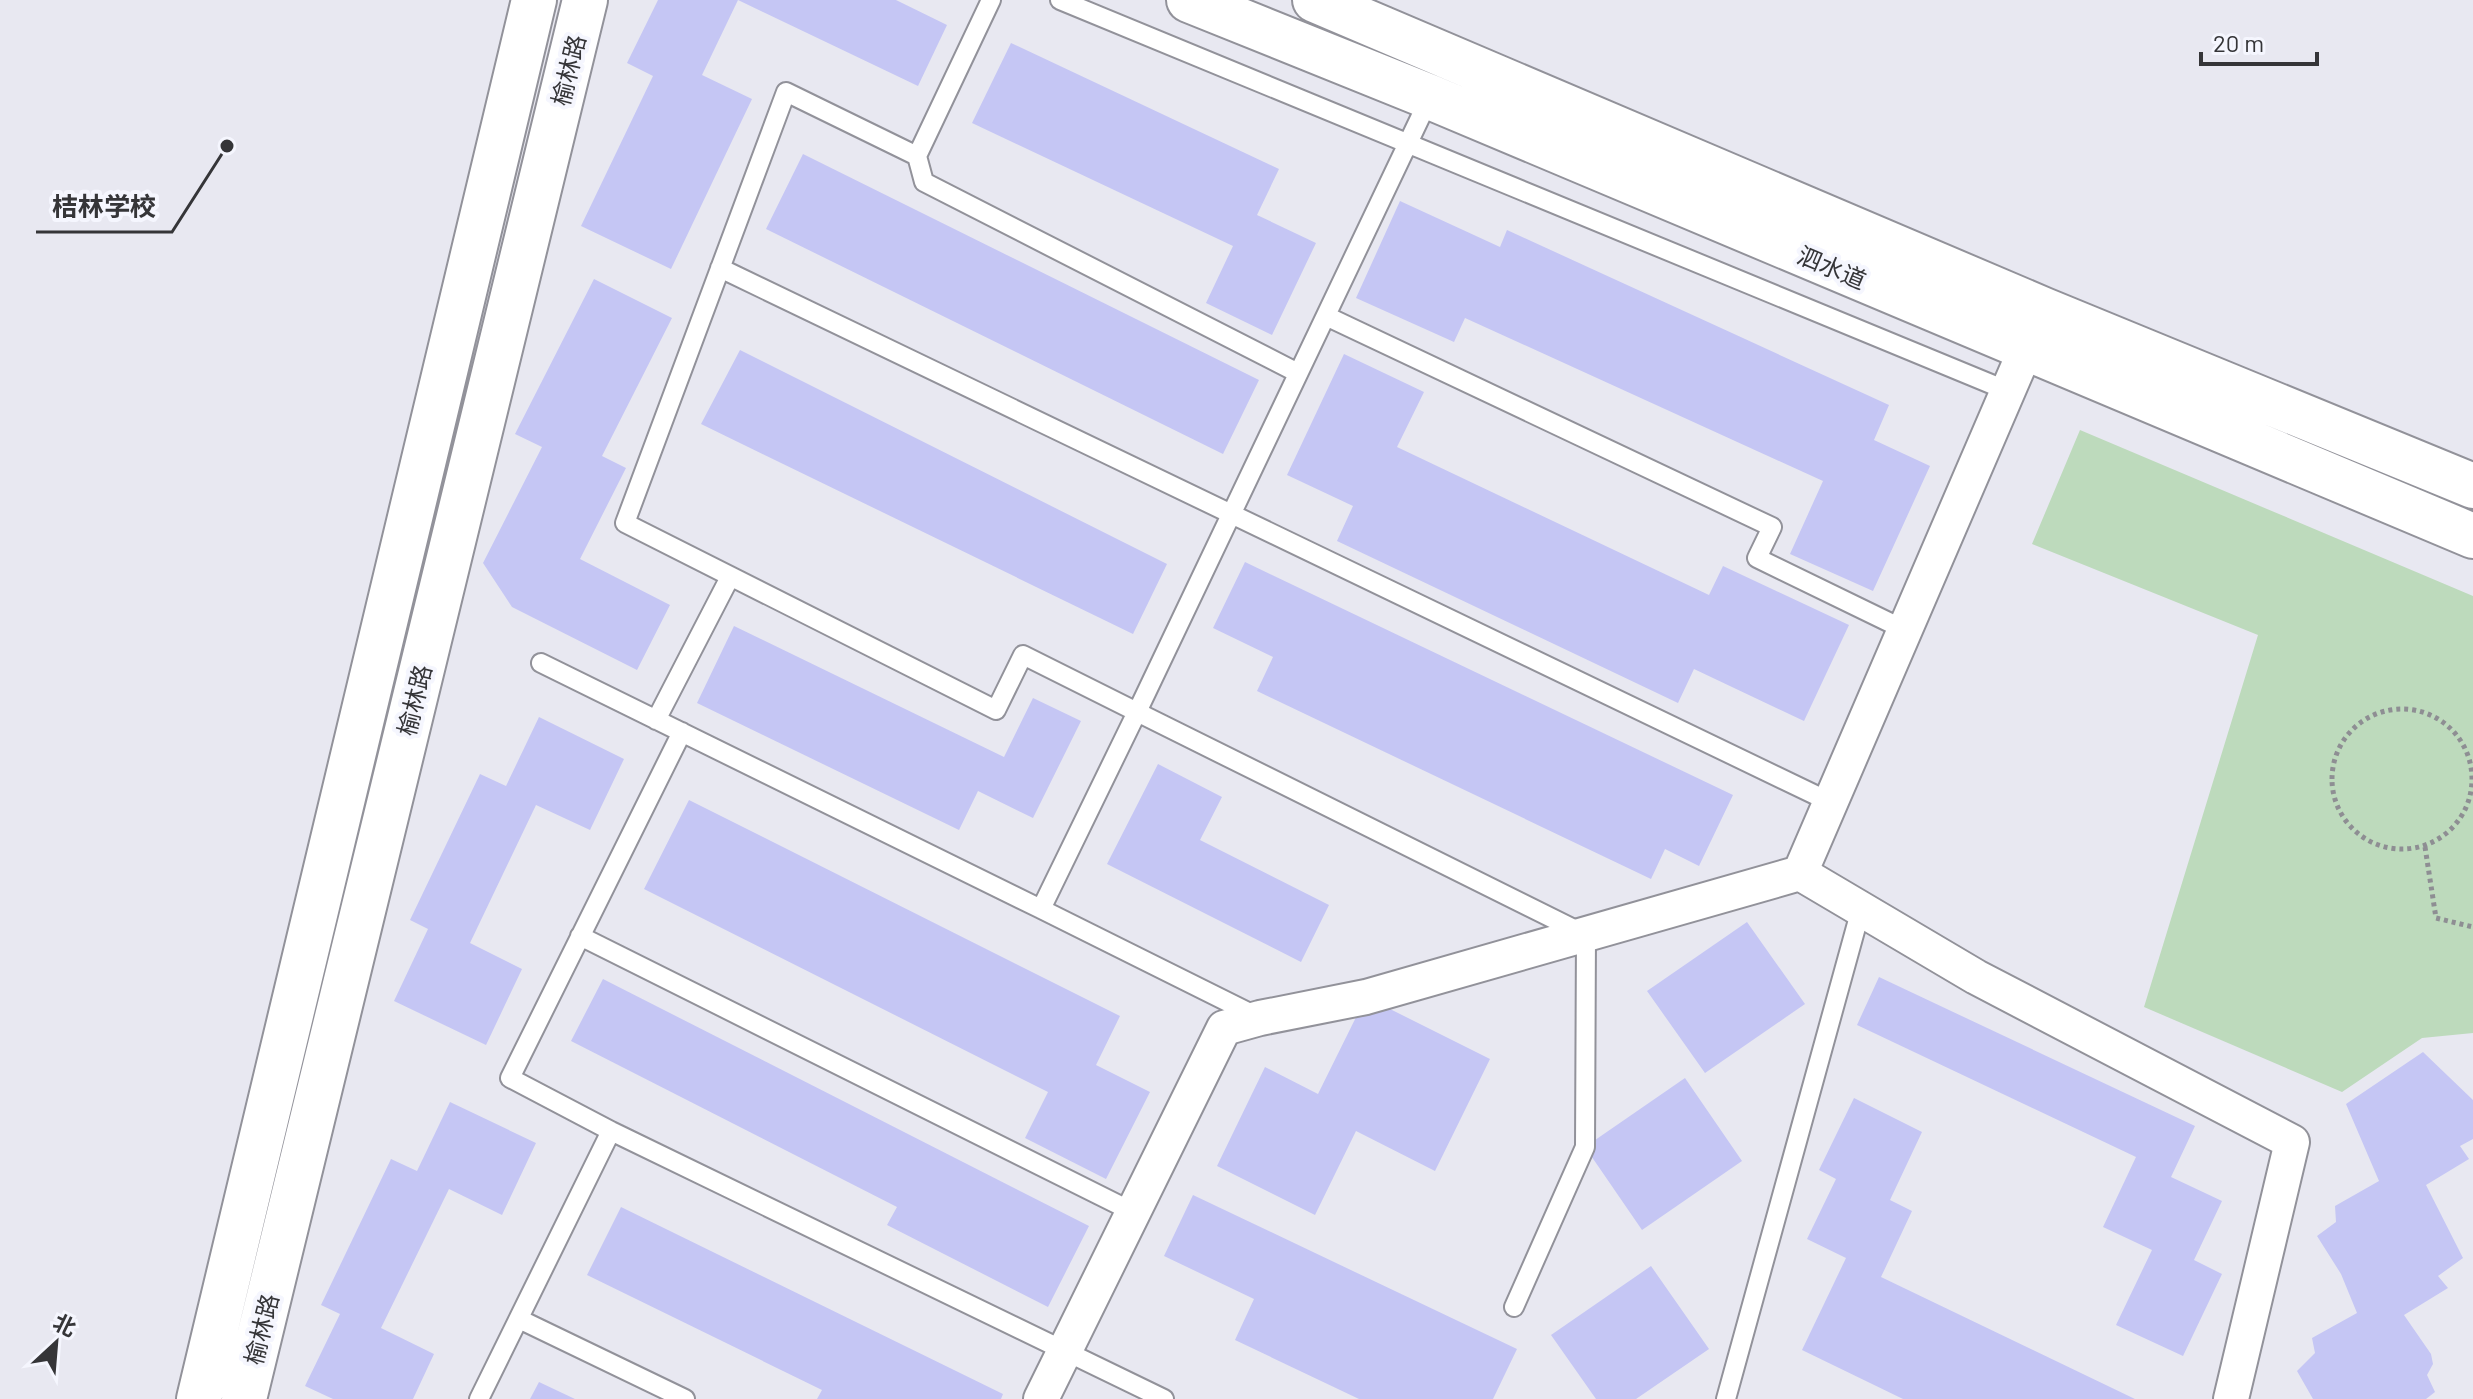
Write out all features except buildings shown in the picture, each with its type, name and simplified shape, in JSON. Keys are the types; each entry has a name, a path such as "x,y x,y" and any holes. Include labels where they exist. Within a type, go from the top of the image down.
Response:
{"street":[{"name":"榆林路","path":"199,1399 534,0"},
{"name":"榆林路","path":"244,1399 585,0"},
{"name":"泗水道","path":"1189,0 1339,59 2473,536"},
{"name":"泗水道","path":"1315,0 1358,8 2044,310 2473,486"},
{"path":"1339,59 1358,8"},
{"path":"1800,873 2044,310"},
{"path":"1041,1399 1224,1028 1366,997 1800,873 1976,977 2292,1142 2231,1399"}],"lane":[{"path":"991,0 917,156 924,182 1298,373"},
{"path":"1060,0 2008,391"},
{"path":"917,156 786,92 625,523 996,710 1023,655 1586,935 1585,1147 1514,1307"},
{"path":"1041,909 1430,97"},
{"path":"720,268 1830,802"},
{"path":"1326,316 1772,527 1757,558 1905,630"},
{"path":"656,720 730,577"},
{"path":"541,663 1260,1018"},
{"path":"682,732 510,1078 611,1131 1164,1399"},
{"path":"1726,1399 1861,909"},
{"path":"580,936 1133,1212"},
{"path":"479,1399 611,1131"},
{"path":"519,1319 685,1399"}],"path":[{"path":"2390,709 2414,710 2437,717 2455,733 2468,753 2473,777 2470,800 2461,820 2445,836 2425,847 2402,850 2380,846 2360,836 2344,820 2334,799 2331,777 2336,753 2348,733 2367,718 2390,709"},
{"path":"2425,847 2436,918 2473,927"}],"green space":[{"path":"2080,430 2473,596 2473,1033 2422,1038 2342,1092 2144,1007 2258,635 2032,544"}],"place":[{"name":"桔林学校","path":"227,146"}]}
